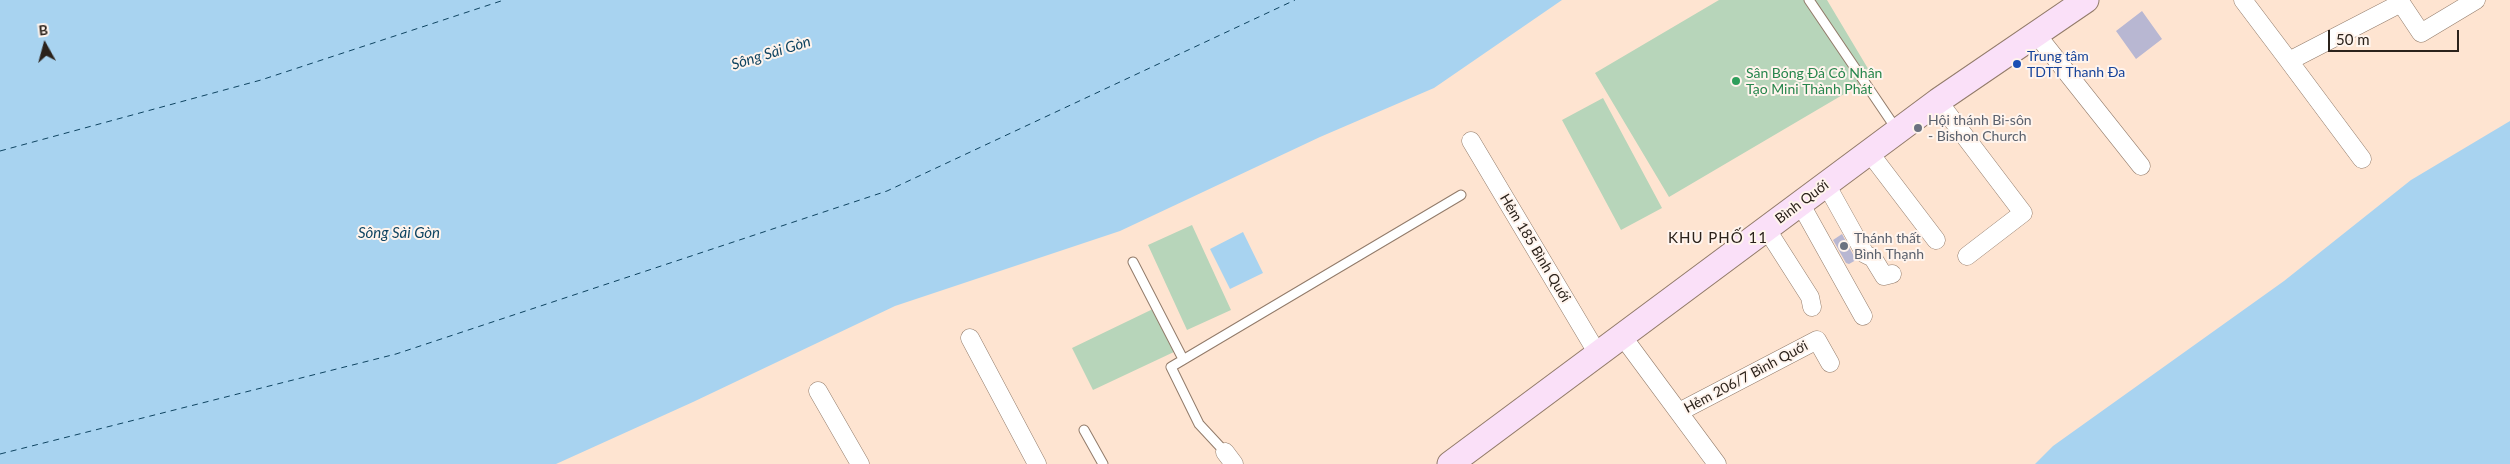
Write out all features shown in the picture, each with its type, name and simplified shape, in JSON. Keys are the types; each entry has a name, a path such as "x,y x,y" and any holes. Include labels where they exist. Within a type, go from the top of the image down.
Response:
{"main road":[{"name":"Bình Quới","path":"1451,464 1599,356 1766,228 1938,101 2086,0"}],"street":[{"path":"2243,0 2362,159"},
{"path":"2289,61 2401,2 2420,33 2476,0"},
{"path":"2037,35 2141,166"},
{"path":"1938,101 2023,212 1967,256"},
{"name":"Hẻm 185 Bình Quới","path":"1470,141 1599,356"},
{"path":"1870,152 1936,240"},
{"path":"1826,184 1865,254 1873,258 1884,276 1892,274"},
{"path":"1800,203 1863,316"},
{"path":"1766,228 1810,297 1812,306"},
{"path":"1623,337 1717,464"},
{"path":"970,338 1037,464"},
{"name":"Hẻm 206/7 Bình Quới","path":"1678,412 1817,340 1830,363"},
{"path":"818,392 860,464"}],"lane":[{"path":"1809,0 1897,131"},
{"path":"1230,458 1199,424 1171,367 1461,196"},
{"path":"1133,262 1183,359"},
{"path":"1084,430 1103,464"}],"green space":[{"path":"1719,0 1827,0 1873,77 1669,197 1595,73"},
{"path":"1603,98 1662,208 1621,230 1562,120"},
{"path":"1192,225 1231,310 1187,330 1148,245"},
{"path":"1155,308 1176,351 1093,390 1072,348"}],"water":[{"name":"Sông Sài Gòn","path":"0,0 1562,0 1434,88 1320,137 1120,231 895,306 693,402 556,464 0,464"},
{"path":"2510,121 2510,464 2035,464 2053,446 2284,281 2411,180"},
{"path":"1243,232 1263,273 1230,289 1210,249"}],"building":[{"path":"2142,11 2162,39 2136,59 2116,31"},
{"path":"1842,234 1856,260 1849,264 1846,263 1833,240"}],"ferry route":[{"path":"0,151 261,80 504,0"},
{"path":"0,454 396,354 887,191 1295,0"}],"place":[{"name":"Trung tâm TDTT Thanh Đa","path":"2017,64"},
{"name":"Sân Bóng Đá Cỏ Nhân Tạo Mini Thành Phát","path":"1736,81"},
{"name":"Hội thánh Bi-sôn - Bishon Church","path":"1918,128"},
{"name":"Thánh thất Bình Thạnh","path":"1844,246"}],"district":[{"name":"KHU PHỐ 11","path":"1718,238"}]}
